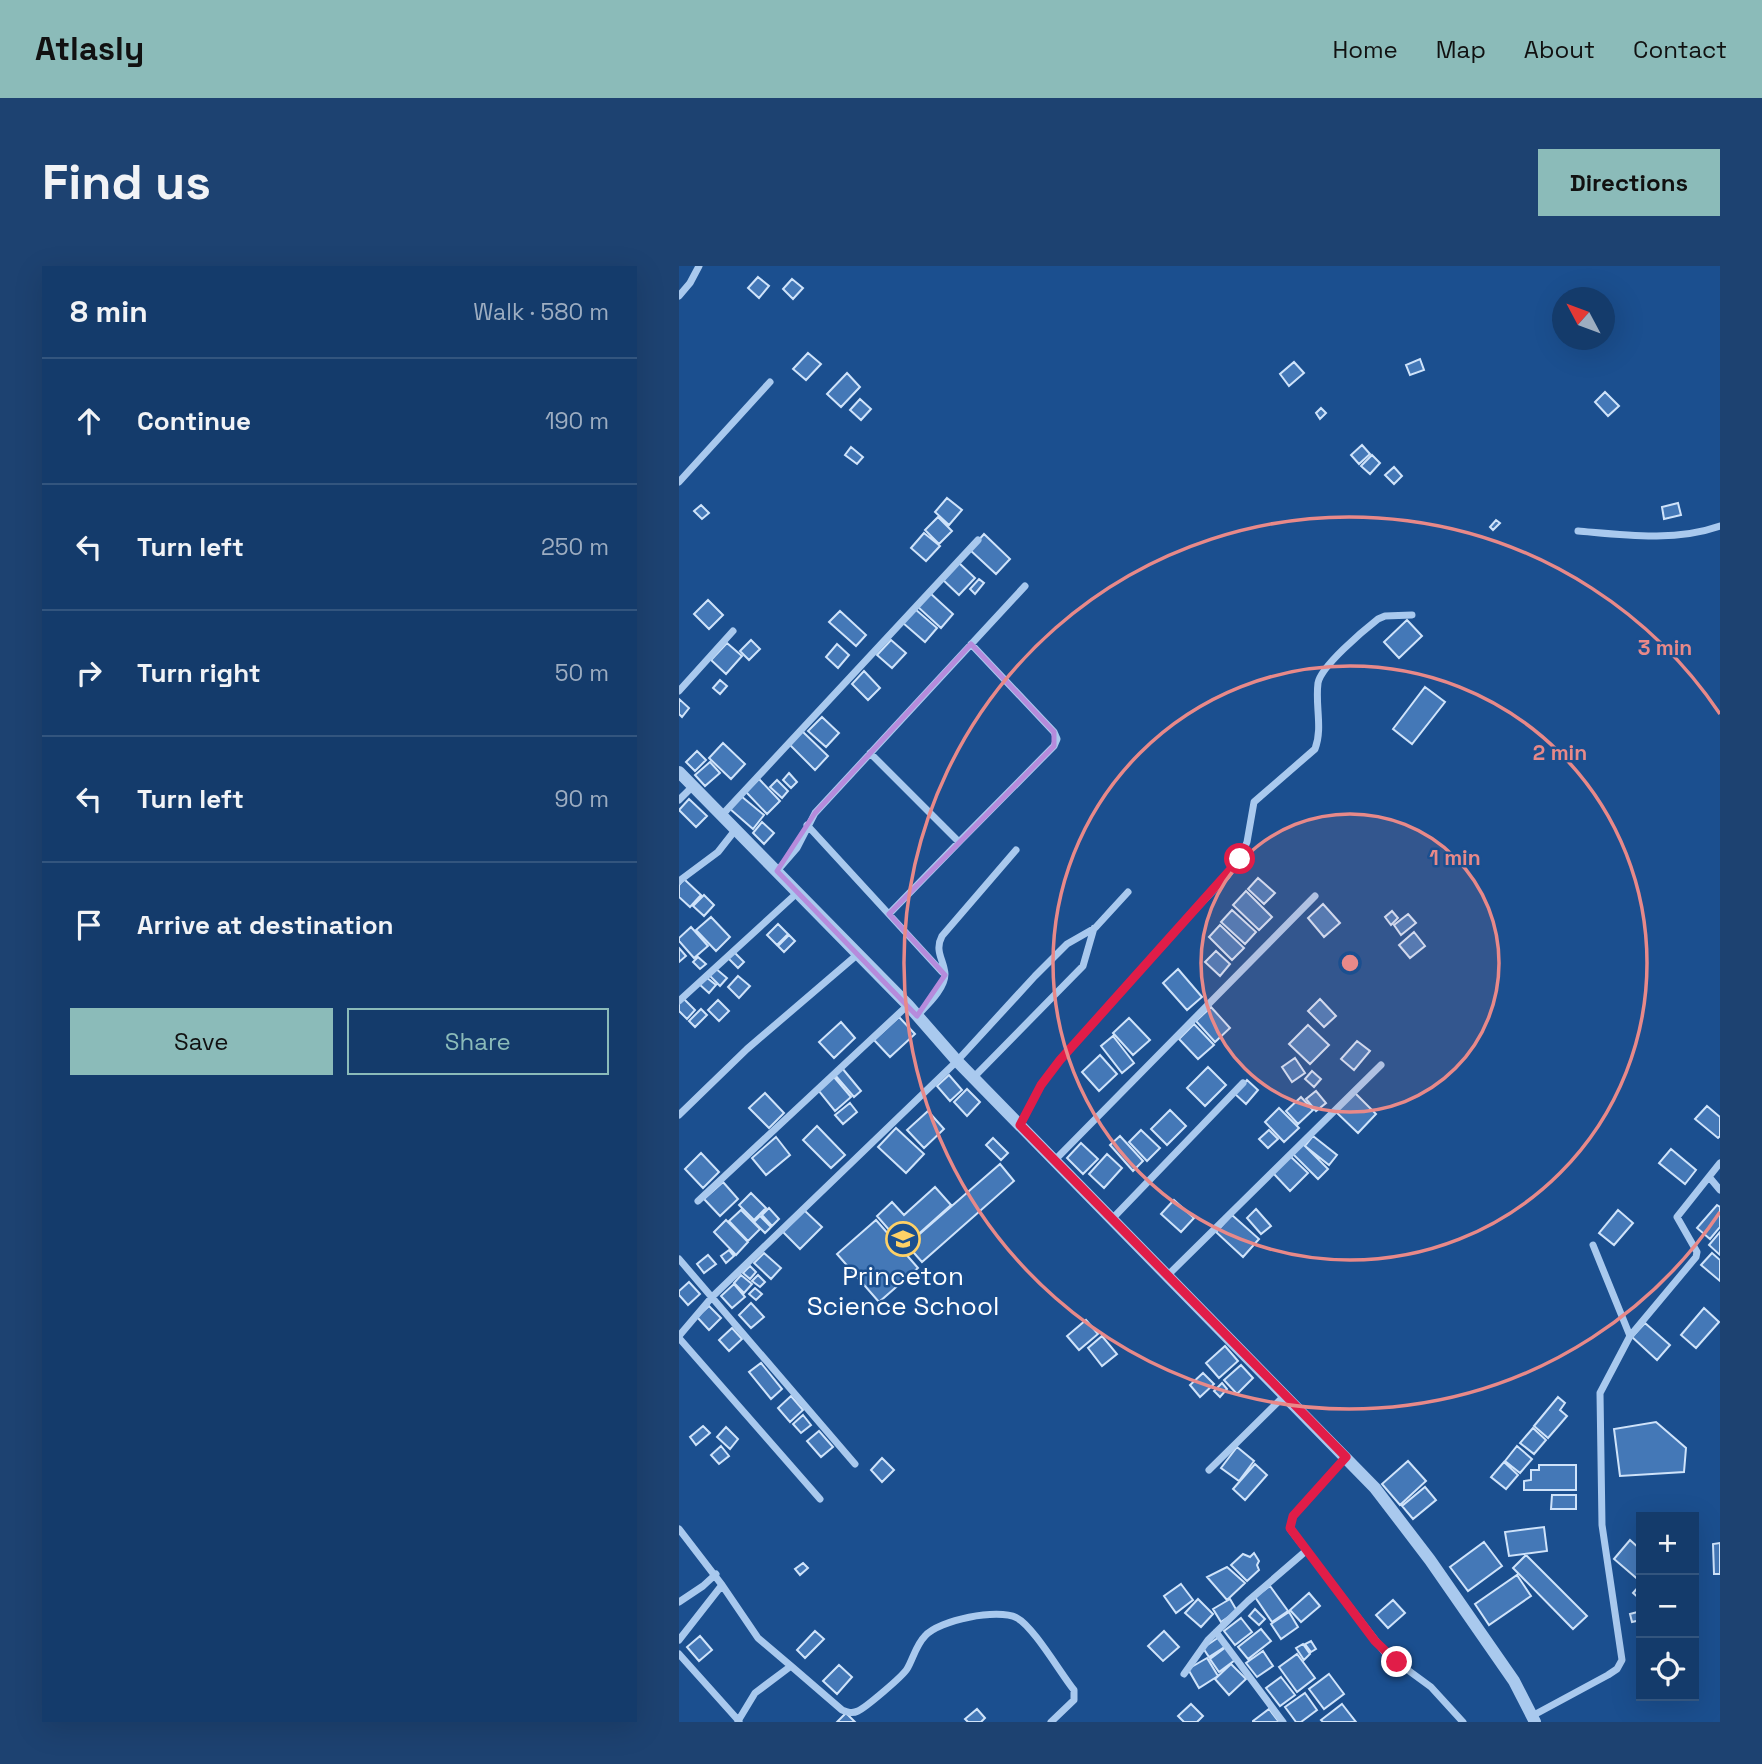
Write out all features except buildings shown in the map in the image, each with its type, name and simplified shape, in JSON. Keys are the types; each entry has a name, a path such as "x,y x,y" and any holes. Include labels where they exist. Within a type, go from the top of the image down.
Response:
{"street":[{"path":"679,296 690,284 699,266"},
{"path":"679,482 770,382"},
{"path":"1578,531 1644,536 1705,532 1720,526"},
{"path":"722,815 978,540"},
{"path":"777,871 797,848 815,813 1025,586"},
{"path":"1020,1125 1041,1085 1060,1060 1240,859 1247,842 1254,802 1315,750 1319,737 1318,683 1325,669 1378,619 1385,616 1412,615"},
{"path":"679,691 733,631"},
{"path":"889,914 1054,746 1057,739 1054,732 971,644"},
{"path":"870,753 959,842"},
{"path":"679,772 1375,1488 1430,1560 1514,1681 1533,1719 1608,1675 1617,1669 1622,1660 1602,1525 1600,1393 1630,1336 1696,1257 1697,1252 1677,1217 1720,1163"},
{"path":"679,800 693,786"},
{"path":"807,825 945,975"},
{"path":"679,881 717,852 736,830"},
{"path":"918,1016 942,987 945,975 938,943 942,936 1016,850"},
{"path":"820,1499 679,1337 712,1297 957,1061 1067,944 1095,928 1128,892"},
{"path":"679,1001 797,893"},
{"path":"1055,1160 1315,896"},
{"path":"974,1077 1083,966 1095,928"},
{"path":"679,1115 747,1049 858,954"},
{"path":"698,1201 908,1005"},
{"path":"1168,1275 1381,1065"},
{"path":"1112,1219 1243,1083"},
{"path":"1710,1178 1720,1190"},
{"path":"1594,1245 1630,1336"},
{"path":"679,1259 855,1464"},
{"path":"1209,1470 1285,1395"},
{"path":"1346,1457 1293,1516 1290,1528 1386,1654 1431,1687 1463,1722"},
{"path":"679,1529 716,1574 758,1637 842,1710 850,1713 859,1711 895,1683 907,1670 925,1636 950,1622 990,1614 1017,1618 1036,1637 1074,1690 1074,1700 1051,1722"},
{"path":"1184,1674 1216,1632 1307,1550"},
{"path":"679,1602 703,1587 716,1574"},
{"path":"679,1640 722,1585"},
{"path":"1216,1632 1283,1722"},
{"path":"679,1654 739,1721 755,1693 791,1666"}],"highlighted area":[{"path":"971,644 1054,732 1054,746 889,914 945,975 917,1016 777,871 815,813"}],"place":[{"name":"Princeton Science School","path":"903,1239"}],"route":[{"path":"1240,859 1060,1060 1041,1085 1020,1125 1346,1457 1293,1516 1290,1528 1375,1641 1397,1662"}]}
